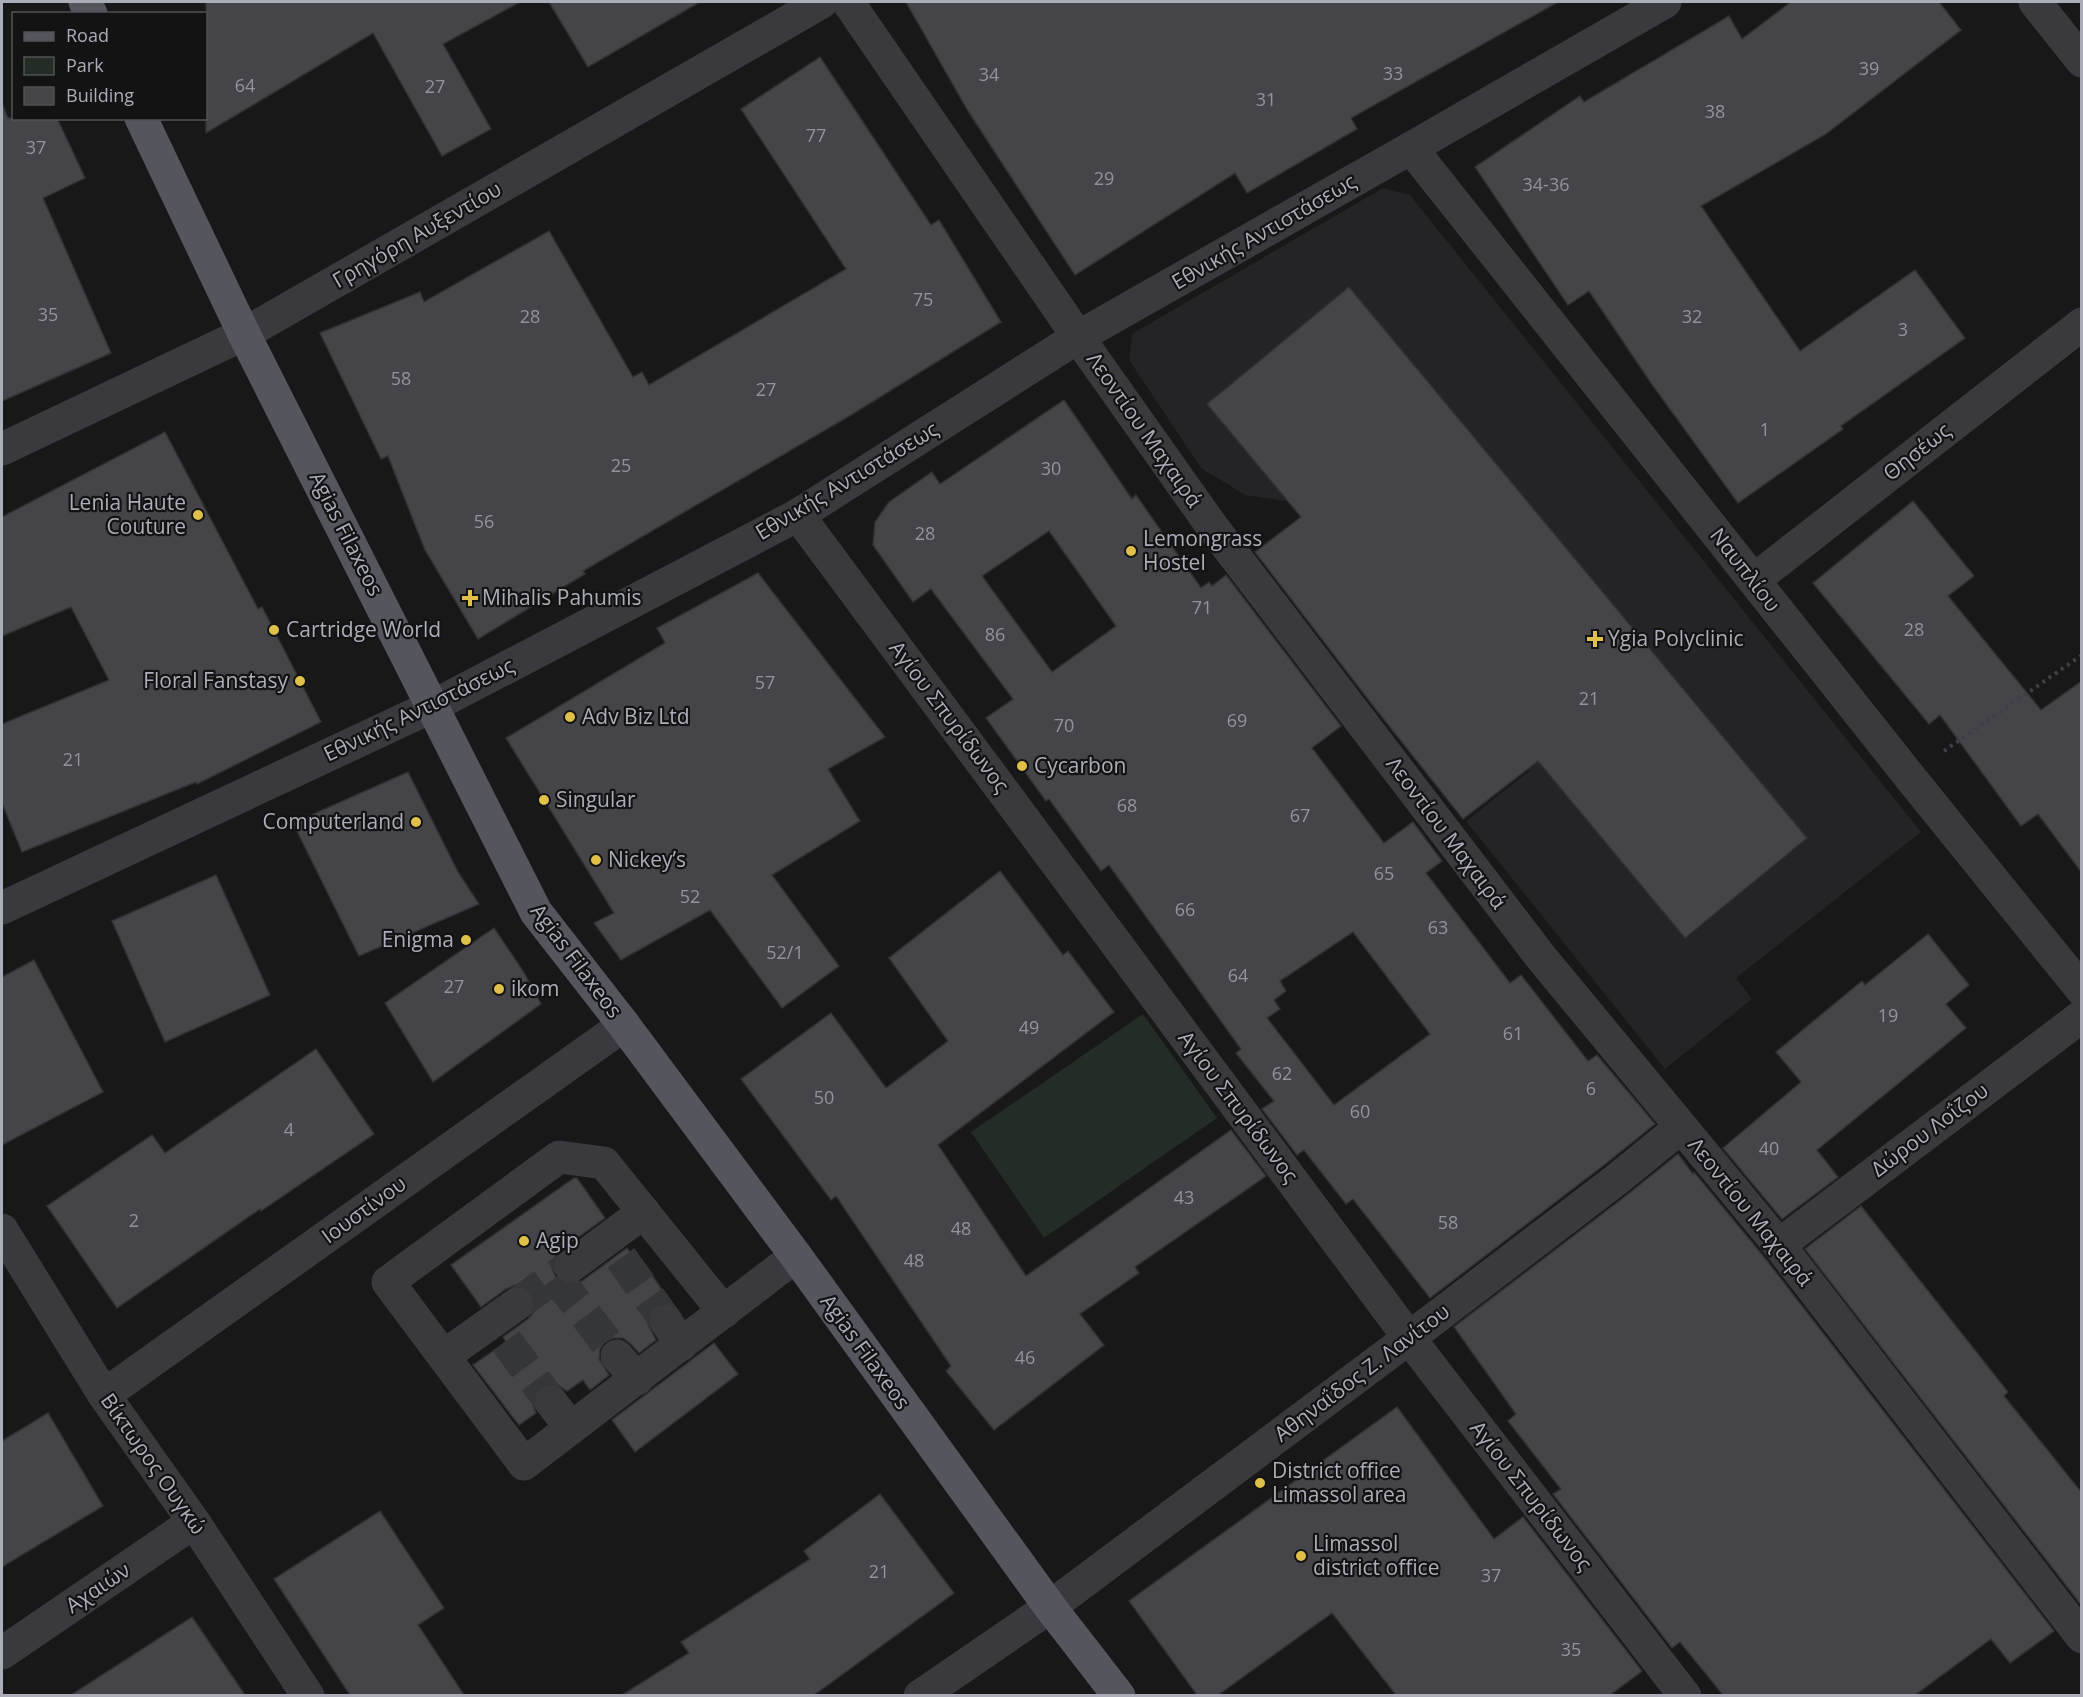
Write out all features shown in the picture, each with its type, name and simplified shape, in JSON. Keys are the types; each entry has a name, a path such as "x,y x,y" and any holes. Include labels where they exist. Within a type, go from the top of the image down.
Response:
{"main road":[{"name":"Agias Filaxeos","path":"142,120 244,334 536,912 624,1025 796,1256 1050,1607 1119,1695"}],"street":[{"name":"Γρηγόρη Αυξεντίου","path":"2,449 244,334 822,2"},
{"name":"Λεοντίου Μαχαιρά","path":"848,2 1078,337 1218,535 1540,956 1779,1245 2082,1637"},
{"name":"Εθνικής Αντιστάσεως","path":"2,908 433,706 798,515 1078,337 1665,2"},
{"path":"2035,2 2082,62"},
{"name":"Ναυπλίου","path":"1411,148 1909,776 2082,990"},
{"name":"Θησέως","path":"1754,580 2082,324"},
{"name":"Αγίου Σπυρίδωνος","path":"798,515 1410,1338 1684,1695"},
{"name":"Δώρου Λοΐζου","path":"1779,1245 2082,1016"},
{"name":"Ιουστίνου","path":"104,1395 624,1025"},
{"name":"Αθηναΐδος Ζ. Λανίτου","path":"920,1695 1050,1607 1410,1338 1681,1127"},
{"path":"723,1312 604,1163 559,1157 388,1282 524,1464 571,1428 627,1368 673,1333 723,1312 796,1256"},
{"path":"571,1266 615,1249 644,1212"},
{"name":"Βίκτωρος Ουγκώ","path":"2,1230 104,1395 194,1522 308,1695"},
{"path":"444,1356 505,1322"},
{"path":"551,1402 571,1428"},
{"name":"Αχαιών","path":"2,1653 194,1522"}],"path":[{"path":"1909,776 2082,655"}],"shaded area":[{"name":"Ygia Polyclinic","path":"1383,188 1410,195 1921,832 1736,978 1752,999 1665,1069 1466,821 1529,771 1317,508 1307,504 1245,495 1201,468 1129,360 1132,334"}],"green space":[{"path":"1143,1014 1217,1118 1044,1238 971,1132"}],"building":[{"path":"206,2 520,2 443,44 491,129 442,156 373,33 206,133"},
{"path":"549,2 700,2 588,67"},
{"path":"906,2 1558,2 1351,118 1357,129 1247,193 1235,173 1075,275 968,111"},
{"path":"1791,2 1939,2 1961,30 1826,134 1701,206 1800,351 1915,270 1965,338 1841,426 1843,429 1738,503 1651,383 1589,291 1568,305 1475,167 1580,96 1584,102 1729,16 1742,39"},
{"path":"820,57 931,225 939,220 1001,322 851,415 583,571 585,574 478,639 425,550 388,456 381,459 320,333 420,292 424,302 549,231 633,377 642,372 649,385 846,269 741,109"},
{"path":"2,103 8,118 12,120 58,120 85,178 43,198 111,353 2,401"},
{"path":"1349,287 1807,838 1685,938 1538,761 1463,819 1255,552 1301,517 1207,404"},
{"path":"1064,400 1132,499 1136,495 1201,588 1209,582 1212,586 1226,575 1341,726 1312,748 1384,843 1413,822 1442,861 1426,873 1510,983 1521,975 1588,1061 1597,1055 1655,1124 1430,1298 1353,1199 1346,1204 1304,1150 1297,1155 1262,1109 1274,1101 1236,1053 1241,1049 1109,865 1101,871 1049,799 1046,801 986,718 1013,699 931,589 913,602 873,545 875,522 889,502 932,472 940,484","holes":["1049,531 1116,626 1052,672 982,576","1353,932 1430,1034 1334,1105 1267,1018 1280,1009 1274,1000 1286,991 1280,981"]},
{"path":"165,432 258,609 262,607 321,722 197,784 196,782 22,852 2,803 2,724 109,680 71,607 2,636 2,517"},
{"path":"1913,501 1974,576 1948,596 2041,710 2082,681 2082,873 2038,814 2021,826 1940,715 1929,724 1813,583"},
{"path":"758,573 885,737 828,769 860,821 772,875 839,966 782,1008 710,910 621,960 594,923 614,913 506,738 665,643 657,628"},
{"path":"408,772 458,872 479,904 359,956 293,823"},
{"path":"1000,871 1063,955 1068,951 1114,1012 938,1145 1026,1276 1231,1130 1266,1176 1135,1267 1139,1273 1080,1314 1104,1345 994,1430 946,1371 951,1366 836,1196 831,1200 741,1079 831,1013 886,1088 948,1041 889,958"},
{"path":"216,875 270,995 165,1042 112,921"},
{"path":"494,928 523,971 541,1004 433,1082 385,1003"},
{"path":"1928,934 1969,985 1946,1004 1966,1028 1817,1150 1838,1177 1782,1219 1723,1148 1801,1082 1776,1052 1862,981 1865,985"},
{"path":"34,960 103,1092 2,1145 2,977"},
{"path":"316,1049 374,1134 261,1211 260,1209 117,1308 47,1206 152,1135 165,1153"},
{"path":"1678,1154 1764,1257 2054,1631 2010,1663 1991,1639 1915,1695 1723,1695 1680,1642 1672,1648 1553,1494 1561,1489 1508,1421 1516,1414 1454,1327"},
{"path":"577,1178 605,1218 559,1251 552,1268 556,1278 564,1283 574,1284 582,1281 627,1248 630,1252 634,1249 672,1304 665,1302 657,1305 649,1313 647,1322 656,1340 639,1353 623,1338 613,1338 605,1342 600,1349 599,1359 609,1375 590,1390 583,1380 567,1391 558,1385 548,1384 540,1387 534,1395 533,1405 536,1413 519,1425 473,1365 506,1342 503,1337 534,1312 536,1303 533,1294 525,1287 515,1285 481,1307 451,1265"},
{"path":"1861,1206 2008,1392 2004,1396 2082,1493 2082,1606 1805,1249"},
{"path":"714,1343 738,1374 635,1452 612,1420"},
{"path":"1397,1407 1494,1539 1523,1517 1642,1671 1610,1695 1396,1695 1332,1613 1218,1695 1197,1695 1129,1601"},
{"path":"48,1413 103,1506 2,1567 2,1441"},
{"path":"880,1494 954,1593 814,1695 622,1695 689,1653 681,1642 810,1559 804,1551"},
{"path":"380,1511 444,1608 418,1625 464,1695 350,1695 274,1579"},
{"path":"192,1617 245,1695 71,1695"}],"tunnel":[{"path":"621,1258 666,1321"},
{"path":"517,1304 571,1266"},
{"path":"556,1277 617,1356"},
{"path":"506,1341 551,1402"}],"place":[{"name":"Lenia Haute Couture","path":"198,515"},
{"name":"Lemongrass Hostel","path":"1131,551"},
{"name":"Mihalis Pahumis","path":"470,598"},
{"name":"Cartridge World","path":"274,630"},
{"name":"Ygia Polyclinic","path":"1595,639"},
{"name":"Floral Fanstasy","path":"300,681"},
{"name":"Adv Biz Ltd","path":"570,717"},
{"name":"Cycarbon","path":"1022,766"},
{"name":"Singular","path":"544,800"},
{"name":"Computerland","path":"416,822"},
{"name":"Nickey’s","path":"596,860"},
{"name":"Enigma","path":"466,940"},
{"name":"ikom","path":"499,989"},
{"name":"Agip","path":"524,1241"},
{"name":"District office Limassol area","path":"1260,1483"},
{"name":"Limassol district office","path":"1301,1556"}]}
